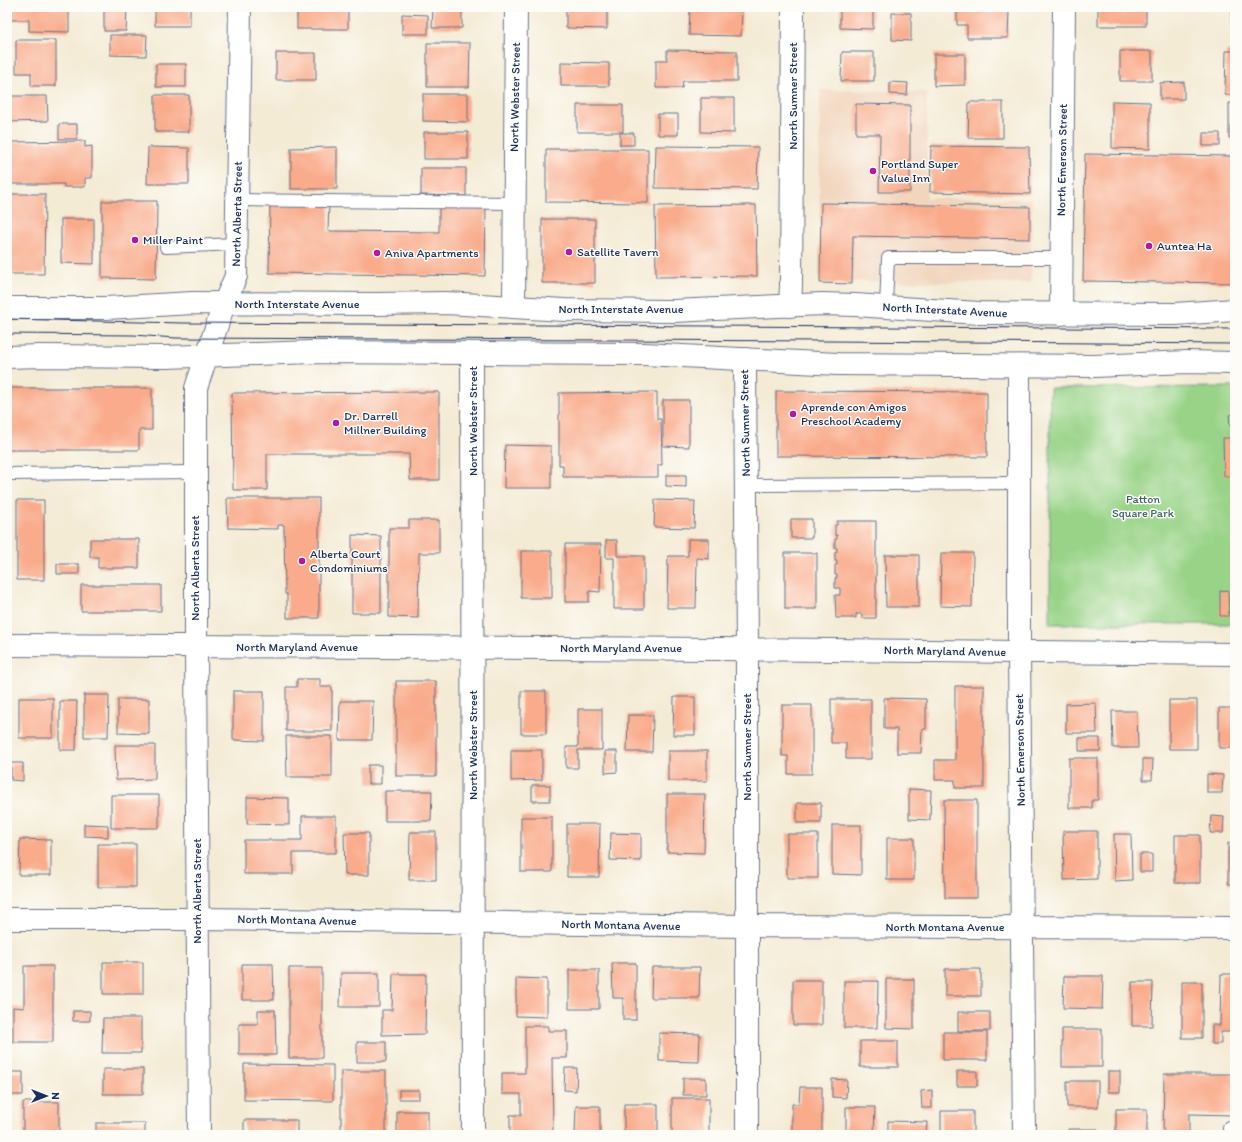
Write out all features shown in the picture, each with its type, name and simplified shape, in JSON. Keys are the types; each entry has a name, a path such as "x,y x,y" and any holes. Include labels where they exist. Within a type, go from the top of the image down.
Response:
{"street":[{"name":"North Alberta Street","path":"199,1135 195,472 196,388 224,304 236,276 240,7"},
{"name":"North Webster Street","path":"514,306 516,7"},
{"name":"North Sumner Street","path":"790,306 793,7"},
{"name":"North Emerson Street","path":"1061,314 1064,7"},
{"name":"North Interstate Avenue","path":"7,308 106,308 192,303 446,303 564,310 674,311 822,304 979,313 1175,314 1235,310"},
{"path":"7,357 166,357 313,352 644,354 837,364 1094,366 1187,362 1235,363"},
{"name":"North Webster Street","path":"472,354 473,1135"},
{"name":"North Sumner Street","path":"745,359 747,649 747,1135"},
{"name":"North Emerson Street","path":"1019,366 1018,652 1024,1135"},
{"name":"North Maryland Avenue","path":"7,645 747,649 1235,654"},
{"name":"North Montana Avenue","path":"7,919 198,919 747,926 1235,928"}],"lane":[{"path":"238,200 514,203"},
{"path":"166,247 237,244"},
{"path":"886,307 888,258 1061,258"},
{"path":"7,474 195,472"},
{"path":"746,485 1019,483"}],"shaded area":[{"name":"Portland Super Value Inn","path":"820,90 927,92 927,198 1032,199 1031,283 819,281"}],"green space":[{"name":"Patton Square Park","path":"1235,387 1235,624 1050,624 1050,388"}],"building":[{"path":"10,7 69,7 69,32 29,31 29,20 9,20"},
{"path":"155,7 190,7 190,26 155,26"},
{"path":"297,7 348,7 348,29 297,29"},
{"path":"433,7 462,7 462,28 432,28"},
{"path":"566,7 607,7 607,29 566,28"},
{"path":"840,7 873,7 873,29 840,28"},
{"path":"957,7 998,7 998,10 1009,10 1008,38 967,38 967,25 957,25"},
{"path":"1098,7 1146,7 1146,26 1098,26"},
{"path":"1232,7 1235,7 1235,38 1232,38"},
{"path":"104,8 127,8 126,31 104,31"},
{"path":"690,8 742,9 741,36 689,35"},
{"path":"892,13 911,13 911,41 892,40"},
{"path":"402,14 428,15 428,34 402,34"},
{"path":"110,35 147,35 146,56 110,55"},
{"path":"16,40 56,40 56,86 31,86 31,73 16,73"},
{"path":"427,43 470,43 469,87 427,87"},
{"path":"667,50 737,51 737,81 683,81 682,88 656,88 656,60 667,60"},
{"path":"1120,51 1152,51 1152,81 1120,81"},
{"path":"1226,51 1235,51 1235,95 1225,95"},
{"path":"842,52 874,52 874,81 841,81"},
{"path":"276,53 316,53 316,80 276,80"},
{"path":"934,54 965,54 965,85 934,86"},
{"path":"561,62 609,63 609,86 561,86"},
{"path":"156,64 186,64 186,87 156,87"},
{"path":"890,82 908,83 907,95 890,94"},
{"path":"1184,82 1184,99 1160,99 1160,83"},
{"path":"423,94 468,94 468,122 423,121"},
{"path":"155,95 189,95 189,132 155,132"},
{"path":"8,96 47,96 48,121 8,122"},
{"path":"701,98 734,98 734,133 701,132"},
{"path":"1112,101 1150,102 1150,149 1112,148"},
{"path":"969,102 1003,102 1003,138 968,138"},
{"path":"1229,103 1235,103 1235,138 1229,138"},
{"path":"856,104 910,105 910,192 879,192 880,134 856,134"},
{"path":"577,105 623,105 623,132 577,132"},
{"path":"658,114 678,114 678,135 658,135"},
{"path":"59,124 77,124 77,139 59,139"},
{"path":"424,132 468,132 468,159 424,159"},
{"path":"620,133 634,133 634,145 620,145"},
{"path":"1203,133 1220,133 1220,146 1203,146"},
{"path":"85,141 85,147 92,146 92,178 85,178 85,187 64,187 64,184 10,184 10,179 7,179 7,146 11,146 11,142"},
{"path":"656,146 758,147 757,189 655,188"},
{"path":"931,146 1029,147 1030,194 930,192"},
{"path":"148,147 189,148 189,184 147,184"},
{"path":"337,147 337,189 291,189 291,148"},
{"path":"546,149 648,149 648,203 546,202"},
{"path":"1085,154 1235,156 1235,283 1083,281"},
{"path":"421,168 466,168 466,196 421,195"},
{"path":"7,194 45,194 44,274 7,274"},
{"path":"102,201 157,201 156,279 102,278"},
{"name":"Aniva Apartments","path":"270,202 329,203 328,231 439,232 439,205 486,205 485,276 269,273"},
{"path":"821,203 1030,207 1030,239 853,236 852,284 820,283"},
{"path":"756,205 757,276 656,277 655,206"},
{"path":"61,219 94,219 94,264 61,263"},
{"path":"542,219 595,219 595,283 542,283"},
{"path":"7,388 152,388 152,430 139,430 139,450 7,450"},
{"path":"776,391 987,392 987,457 776,456"},
{"name":"Dr. Darrell Millner Building","path":"439,392 439,480 410,480 409,454 267,454 267,490 233,490 232,393"},
{"path":"657,392 657,419 661,419 662,465 658,465 658,477 563,477 563,465 559,465 559,393"},
{"path":"663,400 689,400 689,447 663,446"},
{"path":"1235,414 1235,426 1230,426 1229,415"},
{"path":"1223,438 1235,438 1235,476 1224,476"},
{"path":"505,445 551,446 551,488 504,488"},
{"path":"666,475 686,475 686,487 666,486"},
{"name":"Alberta Court Condominiums","path":"227,498 319,498 319,618 287,618 287,594 285,594 284,525 278,525 278,529 228,528"},
{"path":"17,500 44,500 44,580 17,580"},
{"path":"655,500 695,501 694,528 654,527"},
{"path":"791,519 812,519 812,538 791,538"},
{"path":"409,520 439,520 439,553 419,553 418,618 389,617 389,528 409,528"},
{"path":"837,521 876,521 876,618 862,618 862,614 856,614 856,618 836,618 835,595 840,595 840,588 835,588 835,578 837,578 837,575 835,575 835,565 837,565 837,561 835,561 835,552 837,552 837,548 835,548 835,539 837,539 837,535 835,535 835,525 837,525"},
{"path":"352,535 381,536 381,613 352,613"},
{"path":"90,539 139,539 139,568 98,568 98,557 90,557"},
{"path":"688,539 709,539 709,559 697,558 696,608 667,608 668,556 688,556"},
{"path":"606,540 617,540 617,556 644,556 644,609 614,609 614,558 606,558"},
{"path":"565,544 601,544 600,592 589,591 589,602 565,602"},
{"path":"521,551 552,551 552,598 521,598"},
{"path":"785,553 817,553 817,609 785,609"},
{"path":"941,553 973,553 972,607 940,606"},
{"path":"885,555 919,555 919,607 886,607"},
{"path":"57,564 79,564 79,574 57,574"},
{"path":"81,585 161,585 161,611 81,611"},
{"path":"1228,590 1229,616 1220,616 1220,591"},
{"path":"297,679 320,679 320,687 332,687 332,731 286,731 286,687 297,687"},
{"path":"396,681 436,681 436,776 396,776"},
{"path":"955,686 984,686 984,788 955,788 955,780 935,780 935,760 955,760"},
{"path":"233,691 264,691 264,741 233,740"},
{"path":"521,691 546,691 546,734 521,734"},
{"path":"84,695 109,695 108,737 84,737"},
{"path":"674,697 695,697 695,735 673,735"},
{"path":"19,698 53,698 53,738 19,738"},
{"path":"884,698 926,699 926,729 922,729 921,753 897,753 897,729 884,729"},
{"path":"118,699 149,699 149,734 118,733"},
{"path":"831,699 871,699 871,759 846,759 846,743 831,743"},
{"path":"1169,700 1197,700 1197,749 1169,749"},
{"path":"60,701 77,701 76,750 60,750"},
{"path":"340,701 373,701 372,740 339,740"},
{"path":"1096,703 1097,733 1066,733 1066,704"},
{"path":"782,705 812,705 812,774 788,774 788,756 782,756"},
{"path":"1219,708 1235,708 1235,748 1219,748"},
{"path":"578,709 602,709 602,750 578,750 578,768 566,768 566,747 578,747"},
{"path":"1112,711 1137,711 1138,748 1113,748"},
{"path":"628,715 653,715 652,752 627,752"},
{"path":"286,736 332,736 332,777 287,777"},
{"path":"1079,738 1100,738 1100,751 1079,751"},
{"path":"115,745 155,745 155,779 116,780"},
{"path":"511,750 542,750 542,780 511,781"},
{"path":"605,751 617,751 617,772 605,773"},
{"path":"668,751 707,751 707,781 668,781"},
{"path":"1069,758 1098,758 1098,800 1092,800 1092,808 1069,808"},
{"path":"1143,759 1153,759 1152,780 1143,780"},
{"path":"11,763 23,763 23,781 11,780"},
{"path":"368,765 381,765 381,784 368,784"},
{"path":"1207,774 1223,775 1222,793 1207,793"},
{"path":"532,785 550,785 550,801 532,801"},
{"path":"909,789 931,790 930,820 909,819"},
{"path":"385,791 432,791 431,821 385,821"},
{"path":"667,794 705,794 704,853 667,852"},
{"path":"111,795 159,795 159,828 111,828"},
{"path":"247,797 289,798 289,825 247,824"},
{"path":"944,800 977,800 977,898 945,898"},
{"path":"797,803 821,803 821,823 797,823"},
{"path":"302,816 336,816 336,853 293,853 293,874 244,874 244,840 302,840"},
{"path":"1211,816 1224,817 1223,833 1210,833"},
{"path":"521,817 552,817 552,872 521,872"},
{"path":"84,824 108,825 108,837 84,836"},
{"path":"567,824 600,824 599,877 567,877"},
{"path":"832,825 861,825 861,875 832,874"},
{"path":"1063,831 1097,831 1097,879 1064,880"},
{"path":"410,832 436,832 436,880 409,880"},
{"path":"344,833 369,833 369,875 345,875"},
{"path":"611,833 641,834 641,861 610,860"},
{"path":"787,834 818,834 818,878 787,878"},
{"path":"1114,834 1131,834 1132,880 1115,881"},
{"path":"1175,835 1200,835 1200,883 1175,883"},
{"path":"887,838 914,838 914,880 887,880"},
{"path":"20,839 51,840 51,875 19,875"},
{"path":"1228,843 1235,843 1235,884 1228,884"},
{"path":"98,844 136,844 136,887 98,887"},
{"path":"1140,854 1152,854 1152,872 1140,872"},
{"path":"103,962 143,962 143,994 103,994"},
{"path":"612,963 636,963 636,1020 623,1020 623,998 613,998"},
{"path":"242,964 273,964 274,1000 242,1000"},
{"path":"24,966 53,966 53,1042 13,1042 13,1007 24,1008"},
{"path":"652,967 700,967 699,998 651,998"},
{"path":"289,968 322,968 322,1058 289,1058"},
{"path":"945,969 981,969 981,996 945,996"},
{"path":"569,970 599,970 599,1009 569,1009"},
{"path":"341,973 379,973 379,1007 340,1007"},
{"path":"393,974 426,974 425,1034 382,1035 382,1010 392,1010"},
{"path":"1221,974 1235,974 1235,1032 1221,1032 1221,1044 1212,1044 1212,1025 1220,1025"},
{"path":"1064,976 1103,976 1102,1009 1063,1008"},
{"path":"516,978 547,979 547,1017 516,1016"},
{"path":"886,979 914,979 914,1029 886,1028"},
{"path":"793,980 822,980 822,1025 793,1025"},
{"path":"844,981 878,981 877,1028 844,1028"},
{"path":"1132,982 1153,982 1152,1026 1132,1026"},
{"path":"1182,982 1202,982 1202,1038 1182,1038"},
{"path":"258,1010 275,1010 276,1055 239,1055 239,1024 258,1024"},
{"path":"73,1011 90,1011 90,1021 73,1021"},
{"path":"958,1012 990,1012 990,1031 958,1031"},
{"path":"103,1018 141,1018 141,1053 102,1053"},
{"path":"525,1026 548,1026 548,1031 567,1031 567,1058 552,1058 553,1135 510,1135 510,1115 521,1115 521,1094 502,1094 502,1073 525,1073"},
{"path":"1062,1029 1102,1029 1102,1067 1062,1067"},
{"path":"943,1032 987,1032 987,1060 943,1060"},
{"path":"659,1033 700,1034 699,1062 659,1061"},
{"path":"860,1041 898,1041 898,1067 860,1067"},
{"path":"357,1042 386,1042 386,1062 357,1062"},
{"path":"244,1064 333,1065 333,1101 244,1100"},
{"path":"565,1068 577,1068 576,1091 564,1090"},
{"path":"103,1069 143,1069 143,1094 103,1094"},
{"path":"341,1071 386,1071 386,1135 341,1135"},
{"path":"957,1071 977,1071 977,1086 957,1086"},
{"path":"1108,1071 1120,1071 1120,1092 1108,1092"},
{"path":"10,1072 23,1072 23,1095 10,1095"},
{"path":"1164,1074 1235,1074 1235,1115 1189,1114 1189,1135 1163,1135"},
{"path":"683,1078 706,1078 706,1095 683,1095"},
{"path":"832,1079 847,1080 846,1098 832,1097"},
{"path":"1067,1081 1098,1081 1098,1107 1067,1107"},
{"path":"800,1087 822,1087 822,1135 792,1135 792,1104 799,1104"},
{"path":"399,1090 419,1090 419,1099 399,1099"},
{"path":"932,1090 932,1108 922,1108 921,1091"},
{"path":"672,1098 709,1098 709,1135 672,1135"},
{"path":"23,1102 59,1102 59,1135 23,1135"},
{"path":"624,1104 658,1104 658,1135 624,1135"},
{"path":"576,1106 600,1106 600,1135 575,1135"},
{"path":"846,1107 875,1107 874,1135 846,1135"},
{"path":"1116,1109 1147,1109 1147,1135 1116,1135"},
{"path":"397,1111 428,1111 428,1135 397,1135"},
{"path":"941,1111 973,1111 973,1135 941,1135"},
{"path":"244,1120 297,1120 297,1135 244,1135"},
{"path":"888,1121 927,1122 926,1135 888,1135"},
{"path":"96,1123 145,1123 145,1135 96,1135"},
{"path":"1068,1129 1098,1129 1098,1135 1068,1135"}],"tram line":[{"path":"7,319 183,323 1235,329"},
{"path":"7,334 133,335 176,338 1235,344"}],"place":[{"name":"Portland Super Value Inn","path":"873,171"},
{"name":"Miller Paint","path":"135,240"},
{"name":"Auntea Ha","path":"1149,246"},
{"name":"Satellite Tavern","path":"569,252"},
{"name":"Aniva Apartments","path":"377,253"},
{"name":"Aprende con Amigos Preschool Academy","path":"793,414"},
{"name":"Dr. Darrell Millner Building","path":"336,423"},
{"name":"Alberta Court Condominiums","path":"302,561"}]}
